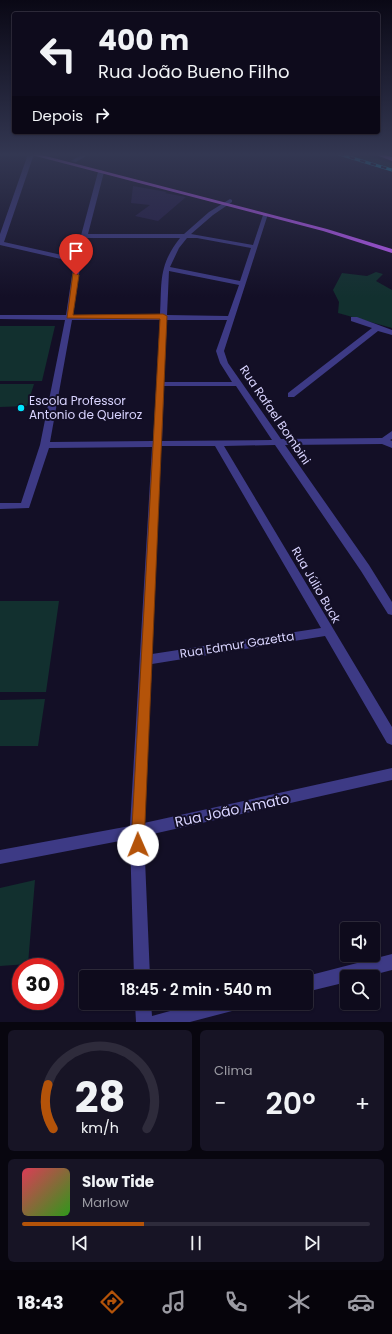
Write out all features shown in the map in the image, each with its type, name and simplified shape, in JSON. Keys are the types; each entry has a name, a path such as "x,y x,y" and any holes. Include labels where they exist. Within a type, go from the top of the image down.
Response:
{"main road":[{"path":"223,202 266,215 325,230 392,251"},
{"path":"223,202 331,227 392,247"}],"street":[{"path":"14,202 0,243 78,261"},
{"path":"0,506 25,506 45,445 78,261 94,202"},
{"path":"142,970 137,831 166,268 169,256 186,236 203,220 228,203"},
{"name":"Rua Rafael Bombini","path":"266,215 220,351 224,362 238,384 392,611"},
{"path":"85,236 197,236 254,247"},
{"path":"166,268 242,284"},
{"path":"0,317 163,316 232,318"},
{"path":"354,319 392,333"},
{"path":"291,396 377,328"},
{"path":"160,384 238,384"},
{"path":"45,445 277,442 388,443 392,434"},
{"name":"Rua Júlio Buck","path":"218,443 392,739"},
{"name":"Rua Edmur Gazetta","path":"147,660 328,631"},
{"name":"Rua João Amato","path":"0,857 137,831 392,774"},
{"path":"313,982 392,962"},
{"path":"143,1010 144,1022"},
{"path":"157,1022 204,1010"}],"green space":[{"path":"376,272 383,274 376,281 392,290 392,328 338,313 339,302 333,290 342,273 367,276"},
{"path":"0,326 55,326 42,381 0,381"},
{"path":"0,384 34,384 27,406 0,407"},
{"path":"0,601 59,601 46,692 0,692"},
{"path":"45,699 38,746 0,746 0,700"},
{"path":"35,880 28,958 12,958 12,965 0,966 0,888"}],"building":[{"path":"131,202 181,202 158,221 135,216 150,205 131,203"}],"place":[{"name":"Escola Professor Antonio de Queiroz","path":"21,408"}],"route":[{"path":"76,275 69,317 163,316 147,660 137,831 138,845"}]}
